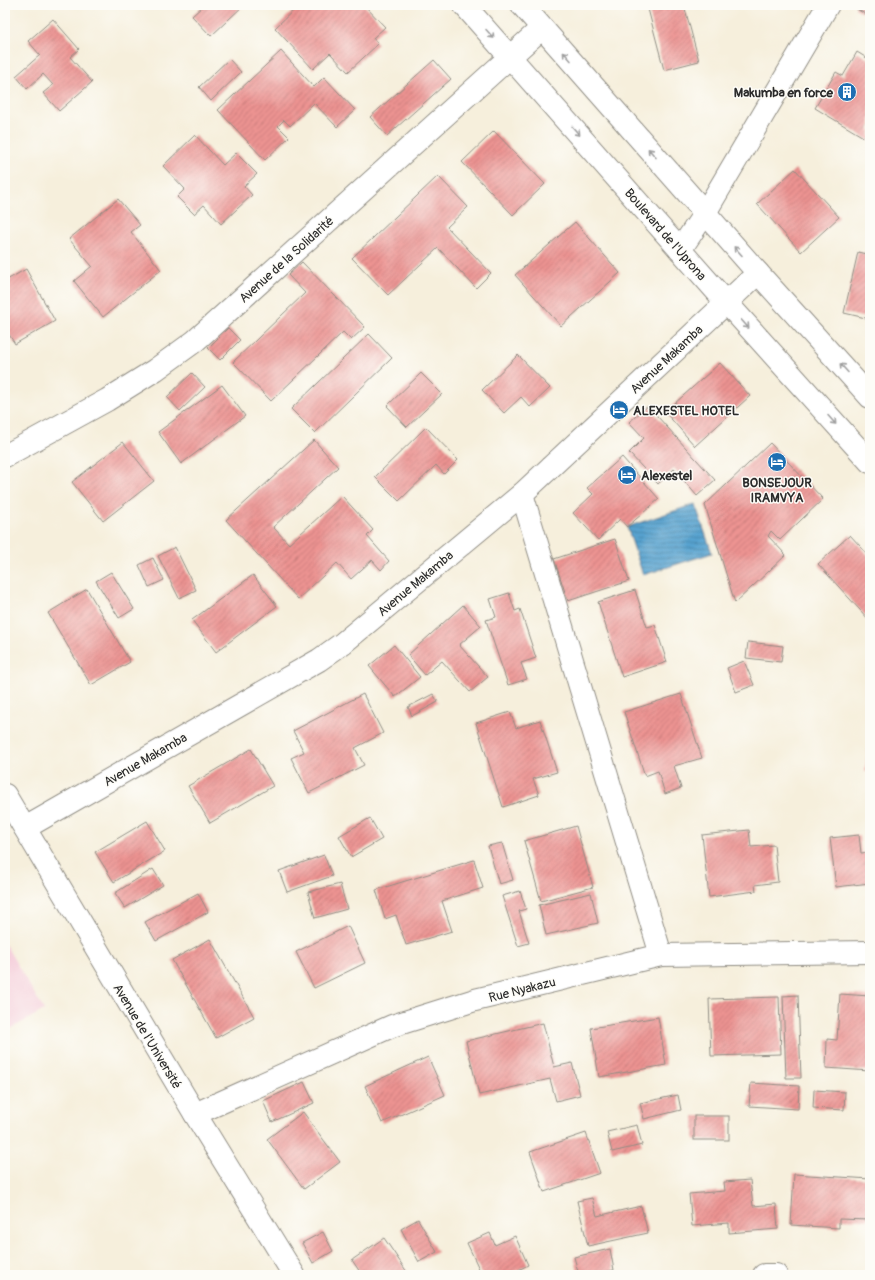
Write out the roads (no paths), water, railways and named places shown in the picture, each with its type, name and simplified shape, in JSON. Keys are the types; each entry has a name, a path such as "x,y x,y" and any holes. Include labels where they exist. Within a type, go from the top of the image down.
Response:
{"street":[{"name":"Boulevard de l'Uprona","path":"464,5 726,302 870,462"},
{"path":"522,5 758,273 870,397"},
{"path":"680,250 705,213 828,5"},
{"name":"Avenue de la Solidarité","path":"5,456 107,400 155,370 195,341 542,28"},
{"name":"Avenue Makamba","path":"25,828 319,660 343,643 522,494 758,273"},
{"path":"522,494 661,955"},
{"name":"Avenue de l'Université","path":"5,795 195,1114 294,1275"},
{"name":"Rue Nyakazu","path":"195,1114 392,1026 475,1000 661,955 870,952"},
{"path":"764,1275 776,1275"}],"water":[{"path":"695,504 712,553 643,575 627,527"}],"place":[{"name":"Makumba en force","path":"847,92"},
{"name":"ALEXESTEL HOTEL","path":"619,410"},
{"name":"BONSEJOUR IRAMVYA","path":"777,462"},
{"name":"Alexestel","path":"627,475"}]}
